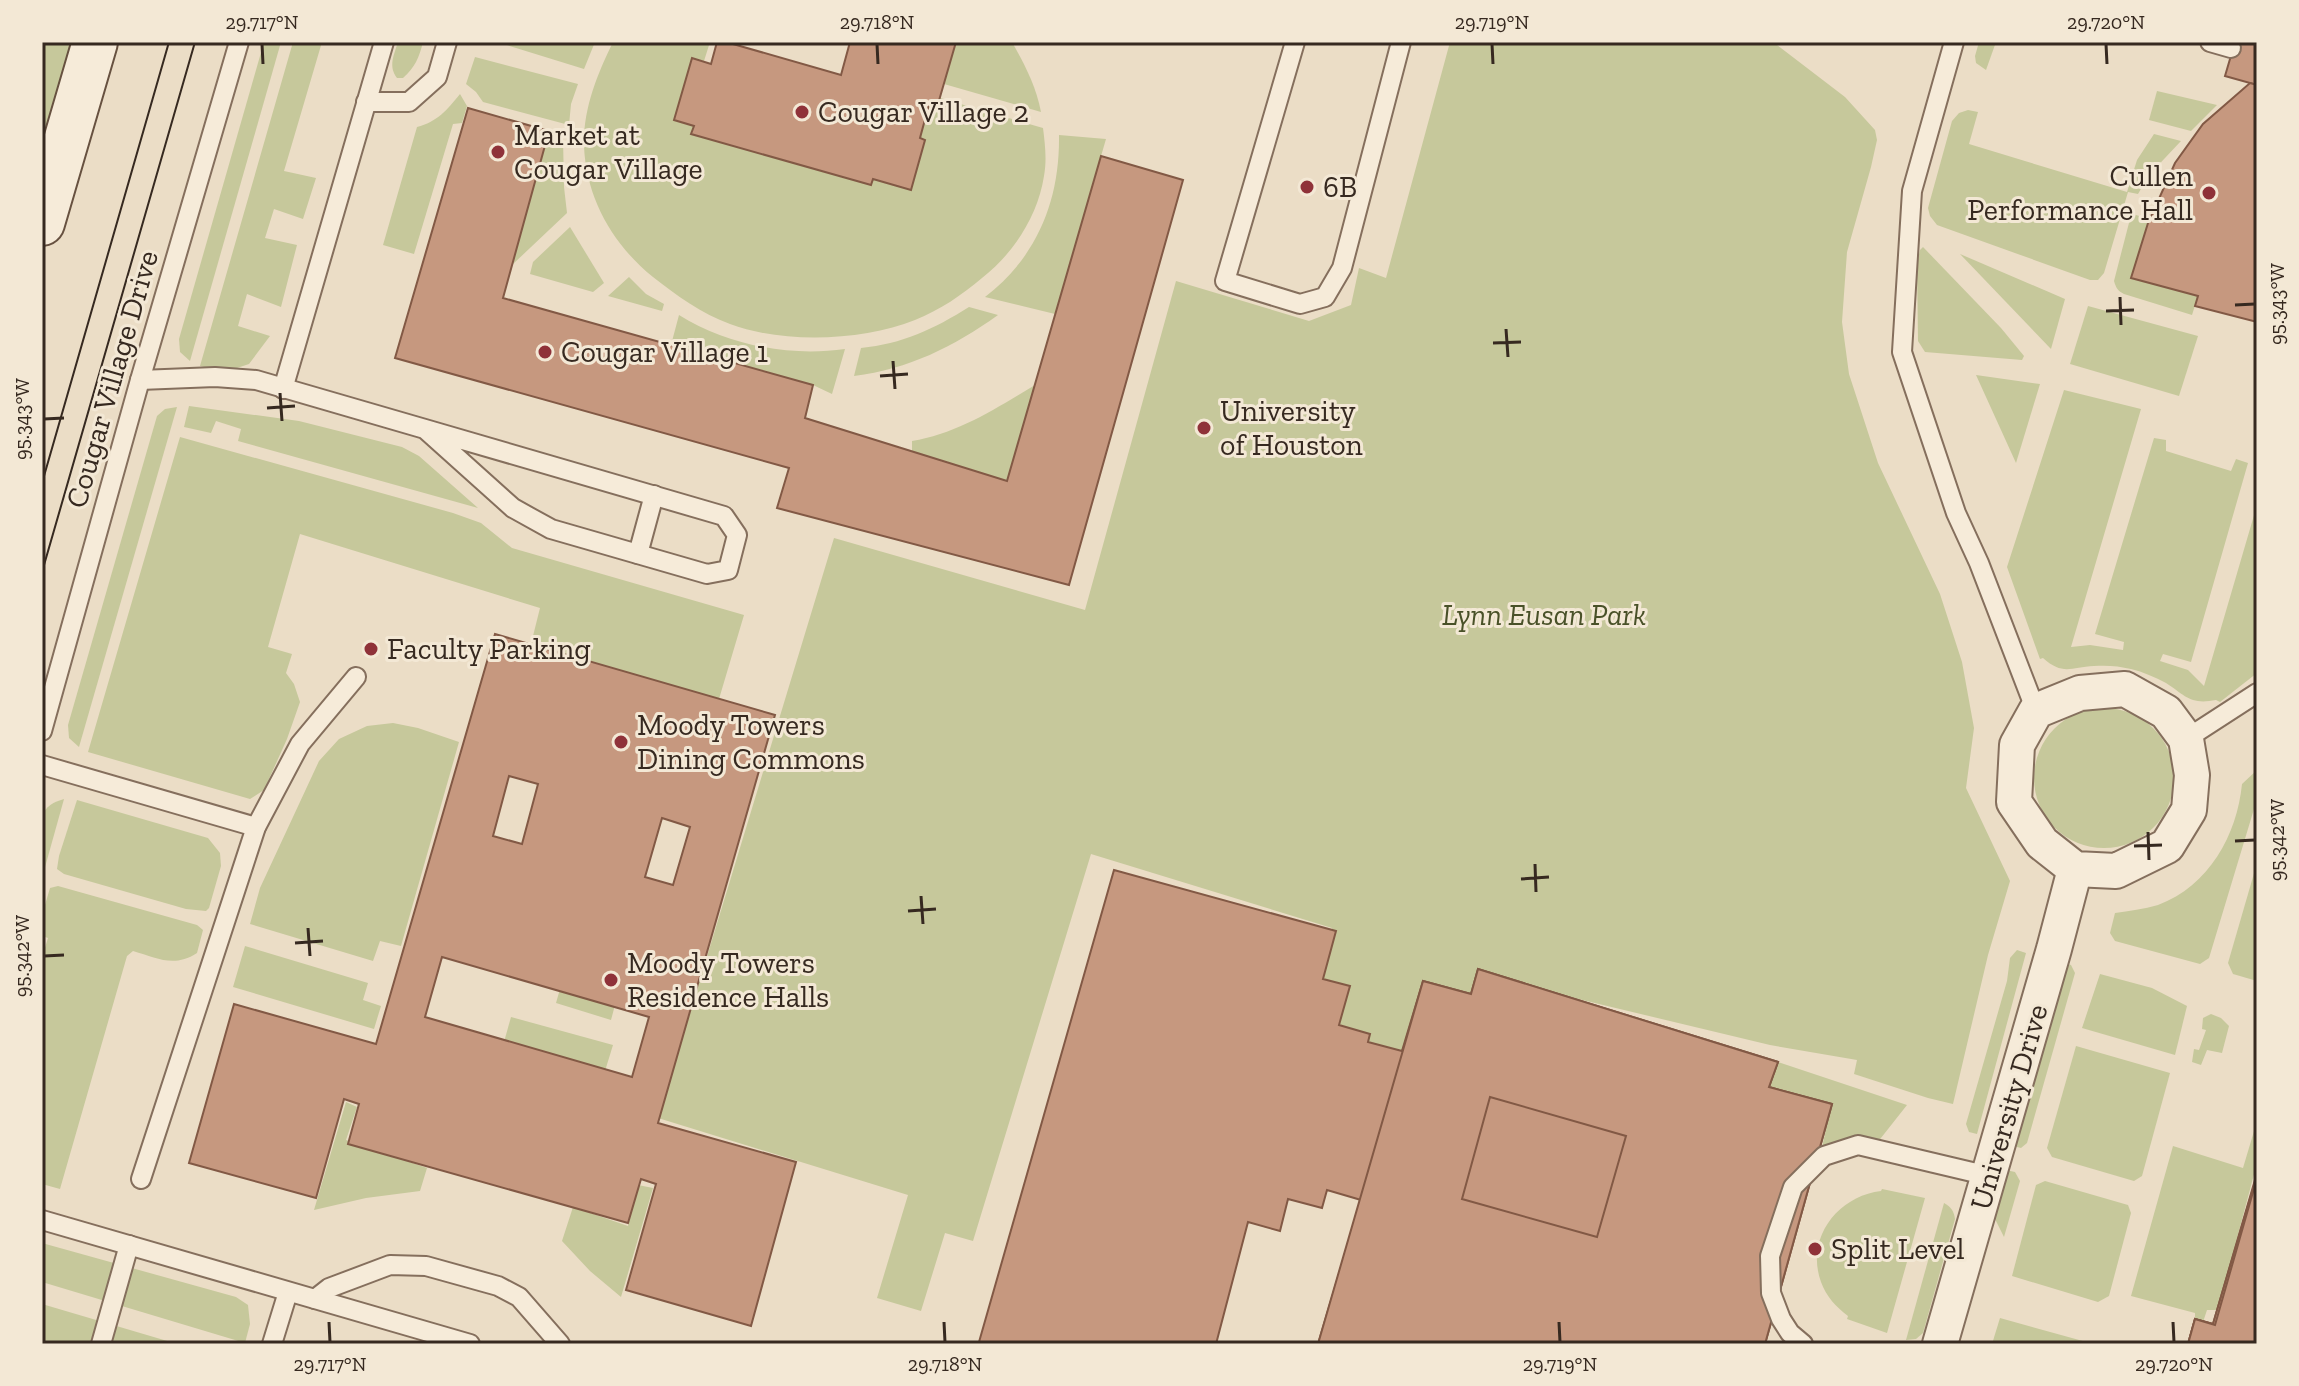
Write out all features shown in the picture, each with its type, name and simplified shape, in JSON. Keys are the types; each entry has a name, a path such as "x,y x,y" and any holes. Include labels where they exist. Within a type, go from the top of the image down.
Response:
{"main road":[{"path":"42,223 95,42"}],"street":[{"path":"2125,689 2166,712 2186,739 2192,775 2189,810 2167,846 2116,871 2075,869 2042,843 2014,802 2017,745 2036,711 2080,693 2125,689"},
{"name":"University Drive","path":"1940,1344 2075,869"}],"lane":[{"name":"Cougar Village Drive","path":"42,731 239,42"},
{"path":"283,389 384,42"},
{"path":"366,102 409,102 437,77 447,42"},
{"path":"1295,42 1225,281 1300,304 1325,297 1342,268 1401,42"},
{"path":"1954,42 1912,191 1902,352 1956,513 1979,563 2036,711"},
{"path":"2210,42 2231,48"},
{"path":"140,380 215,377 256,380 283,389 425,429 724,516 737,535 728,570 707,574 551,529 513,508 425,429"},
{"path":"638,554 654,495"},
{"path":"141,1179 256,827 300,744 356,677"},
{"path":"2186,739 2257,693"},
{"path":"42,765 256,827"},
{"path":"1803,1344 1790,1333 1781,1319 1771,1293 1770,1256 1793,1187 1824,1156 1858,1145 1989,1176"},
{"path":"42,1220 470,1344"},
{"path":"101,1344 129,1245"},
{"path":"315,1299 329,1288 390,1265 426,1266 498,1286 519,1297 560,1344"},
{"path":"272,1344 288,1292"}],"green space":[{"path":"42,42 79,42 42,164"},
{"path":"264,42 281,42 190,361 180,352 179,339"},
{"path":"293,42 322,42 284,171 316,178 303,219 274,209 265,238 297,245 281,307 247,294 238,326 270,336 249,364 225,372 200,366"},
{"path":"398,42 423,42 416,62 403,78 397,78 393,69"},
{"path":"497,42 595,42 584,69"},
{"path":"613,42 710,42 704,61 692,59 675,120 694,126 692,134 870,185 873,179 911,190 925,141 920,138 930,101 938,103 940,98 1043,128 1045,170 1030,220 1014,246 993,268 950,302 915,320 872,332 823,337 774,335 730,324 690,304 639,264 614,235 596,202 586,165 584,132 592,92"},
{"path":"956,42 1012,42 1030,76 1041,112 944,84"},
{"name":"Lynn Eusan Park","path":"1450,42 1773,42 1845,97 1875,130 1877,140 1871,167 1847,252 1842,322 1849,374 1878,463 1940,594 1962,662 1974,728 1966,788 2010,881 1988,955 1953,1104 1854,1074 1857,1060 1770,1045 1478,975 1470,998 1402,1062 1334,1026 1346,986 1318,977 1332,928 1091,854 973,1241 945,1233 921,1311 877,1298 908,1195 658,1118 834,538 1085,610 1176,281 1309,321 1351,305 1359,268 1386,278"},
{"path":"1979,42 1996,42 1986,70 1976,63"},
{"path":"475,57 578,84 571,104 569,125 483,102 466,84"},
{"path":"2157,91 2217,105 2191,131 2149,120"},
{"path":"460,94 467,106 462,123 453,124 414,254 383,245 417,127 441,115"},
{"path":"1968,110 1978,112 1969,144 2127,192 2137,160 2154,134 2181,141 2149,175 2138,194 2128,192 2104,273 2098,280 2090,280 1937,225 1930,216 1928,208 1952,121 1959,113"},
{"path":"549,131 563,137 567,213 512,265"},
{"path":"1059,135 1106,139 1055,314 985,297 1019,264 1042,226 1055,183"},
{"path":"2136,215 2149,219 2131,278 2198,296 2192,315 2124,294 2116,287 2114,281 2130,219"},
{"path":"570,227 604,283 593,292 530,274 533,262"},
{"path":"1923,247 2001,328 2024,356 2022,360 1925,352 1918,341 1917,264"},
{"path":"1960,254 2065,299 2051,349"},
{"path":"629,277 646,294 664,304 662,311 608,296"},
{"path":"2088,306 2198,336 2179,396 2070,364"},
{"path":"969,307 998,315 930,355 893,368 854,376 861,348 917,334"},
{"path":"679,315 717,334 759,346 802,351 845,349 832,394 813,385 671,345"},
{"path":"1976,375 2040,384 2016,463"},
{"path":"1035,385 1007,481 912,451 912,441 961,426"},
{"path":"2064,390 2141,409 2071,647 2090,645 2123,650 2124,642 2095,634 2154,438 2166,440 2166,451 2231,471 2236,459 2248,463 2191,662 2163,654 2160,661 2188,670 2204,686 2257,505 2257,673 2220,702 2194,700 2162,681 2131,669 2104,666 2062,669 2040,659 2007,567"},
{"path":"189,406 299,421 402,447 419,456 478,508 238,441 241,429 216,421 211,433 184,427"},
{"path":"177,407 79,747 69,738 68,725 157,416 165,409"},
{"path":"180,437 453,513 481,523 512,548 744,615 719,699 531,644 540,608 300,534 268,647 292,654 286,673 294,684 300,702 264,790 250,799 88,752"},
{"path":"2104,708 2131,714 2153,729 2168,751 2174,778 2168,805 2153,827 2131,842 2104,848 2077,842 2055,827 2040,805 2034,778 2040,751 2055,729 2077,714"},
{"path":"393,723 459,742 401,946 380,941 373,961 250,924 260,888 319,761 339,739 367,726"},
{"path":"2257,770 2257,799 2209,958 2200,964 2115,941 2110,933 2115,913 2158,905 2192,885 2206,872 2227,840 2242,784"},
{"path":"64,799 42,878 42,817 50,805"},
{"path":"77,800 208,838 220,853 221,866 209,908 206,911 186,909 64,874 57,869"},
{"path":"2257,863 2257,981 2233,974 2228,963"},
{"path":"58,886 197,925 203,930 197,953 189,958 165,960 133,951 127,956 60,1189 42,1184 42,957 48,938 42,936 42,915 50,888"},
{"path":"245,946 368,983 363,1000 381,1006 374,1029 233,987"},
{"path":"2017,950 2026,953 1977,1134 1969,1132 1966,1124 2007,981 2010,958"},
{"path":"2064,963 2071,965 2075,973 2027,1143 2021,1148 2013,1146"},
{"path":"2100,974 2152,988 2187,1006 2175,1055 2082,1028"},
{"path":"560,989 615,1005 611,1020 556,1003"},
{"path":"2211,1014 2229,1026 2222,1053 2207,1050 2201,1065 2192,1062 2194,1049 2199,1050 2206,1030 2202,1029 2203,1018"},
{"path":"511,1017 613,1045 605,1071 504,1042"},
{"path":"2076,1046 2170,1073 2142,1176 2134,1181 2052,1157 2047,1148"},
{"path":"1778,1062 1907,1105 1877,1143 1821,1152 1831,1106 1769,1087"},
{"path":"346,1102 357,1107 346,1140 427,1168 420,1191 366,1198 314,1210"},
{"path":"2257,1121 2257,1163 2218,1310 2207,1310 2203,1322 2195,1320 2195,1313 2131,1296 2173,1146 2243,1168"},
{"path":"2006,1170 2015,1172 2020,1181 2004,1237 1994,1217"},
{"path":"2045,1181 2128,1205 2131,1213 2109,1296 2098,1302 2012,1276 2036,1185"},
{"path":"638,1185 653,1188 621,1297 590,1271 562,1241 573,1207 628,1226"},
{"path":"1882,1189 1925,1198 1887,1333 1847,1319 1848,1316 1826,1292 1817,1266 1822,1235 1839,1210 1851,1201"},
{"path":"1944,1203 1952,1210 1955,1219 1923,1333 1916,1339 1906,1340"},
{"path":"42,1243 236,1297 248,1305 250,1324 245,1343 42,1282"},
{"path":"42,1304 174,1343 42,1344"},
{"path":"2000,1318 2090,1343 2091,1344 1992,1344"}],"building":[{"name":"Cougar Village 2","path":"717,42 841,75 850,42 956,42 938,104 930,101 920,138 925,140 911,190 873,179 871,185 691,134 694,126 674,120 692,58 711,64"},
{"path":"2235,42 2257,42 2257,85 2225,76"},
{"name":"Cullen Performance Hall","path":"2250,83 2257,85 2257,322 2195,306 2198,296 2131,278 2148,223 2175,163 2203,124"},
{"name":"Cougar Village 1","path":"468,108 549,131 503,298 813,385 805,418 1007,481 1101,156 1183,180 1069,585 777,508 789,468 395,358"},
{"name":"Moody Towers Residence Halls","path":"495,634 775,715 658,1123 796,1162 751,1326 626,1290 656,1184 641,1179 628,1223 348,1144 359,1104 344,1099 316,1198 189,1163 234,1004 376,1044","holes":["509,776 538,784 522,844 493,836","662,818 690,827 673,885 645,877","442,957 649,1017 632,1077 425,1017"]},
{"path":"1114,870 1336,931 1323,979 1350,986 1339,1025 1370,1034 1368,1042 1402,1051 1423,981 1471,994 1478,969 1778,1062 1769,1087 1832,1104 1765,1344 1318,1344 1361,1200 1327,1190 1322,1208 1288,1199 1280,1231 1248,1222 1216,1344 979,1342"},
{"path":"1478,969 1778,1062 1769,1087 1832,1104 1765,1344 1318,1344 1423,981 1471,994","holes":["1490,1097 1626,1136 1597,1237 1462,1199"]},
{"path":"2257,1173 2257,1344 2188,1344 2195,1319 2213,1324"},
{"path":"2257,1175 2257,1344 2188,1344 2195,1319 2213,1324"},
{"path":"2257,1178 2257,1344 2188,1344 2195,1319 2215,1325"}],"tram line":[{"path":"42,483 169,42"},
{"path":"42,572 195,42"}],"place":[{"name":"Cougar Village 2","path":"802,112"},
{"name":"Market at Cougar Village","path":"498,152"},
{"name":"6B","path":"1307,187"},
{"name":"Cullen Performance Hall","path":"2209,193"},
{"name":"Cougar Village 1","path":"545,352"},
{"name":"University of Houston","path":"1204,428"},
{"name":"Faculty Parking","path":"371,649"},
{"name":"Moody Towers Dining Commons","path":"621,742"},
{"name":"Moody Towers Residence Halls","path":"611,980"},
{"name":"Split Level","path":"1815,1249"}]}
